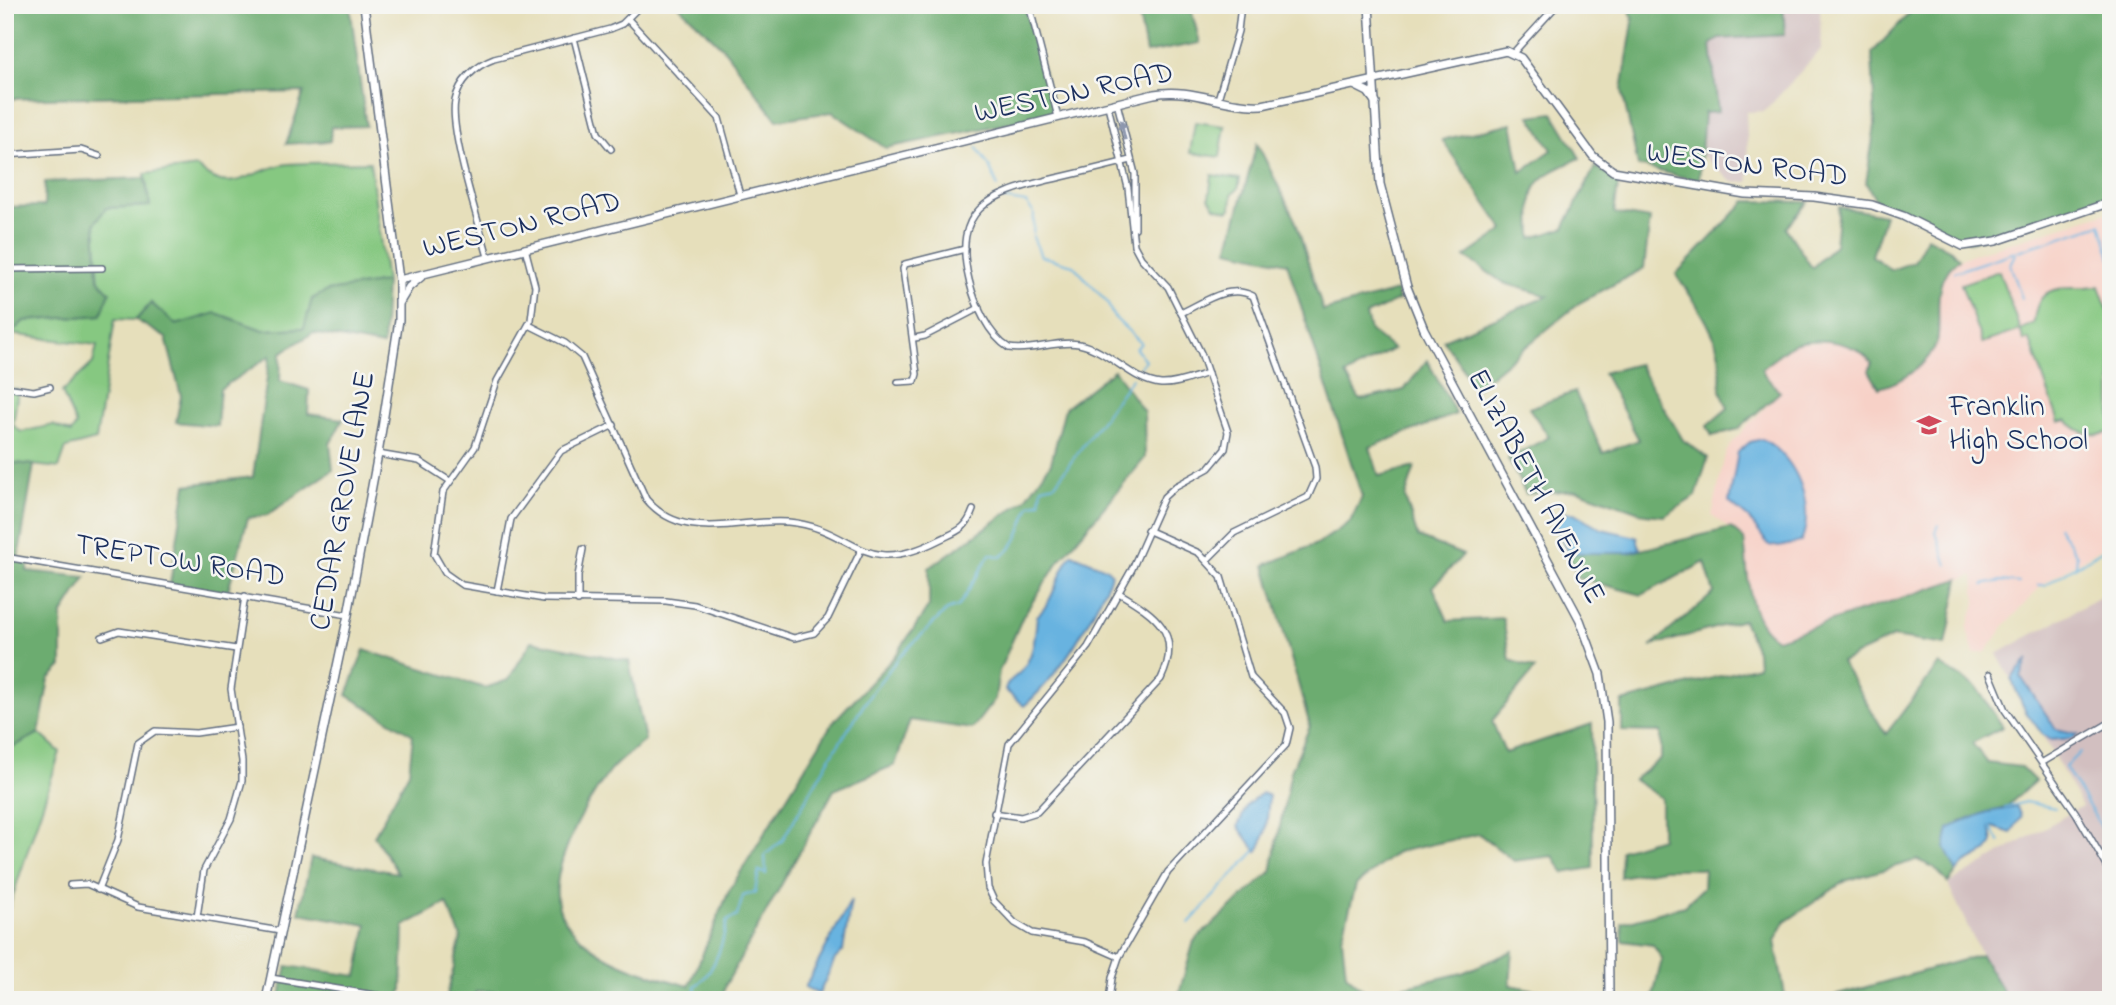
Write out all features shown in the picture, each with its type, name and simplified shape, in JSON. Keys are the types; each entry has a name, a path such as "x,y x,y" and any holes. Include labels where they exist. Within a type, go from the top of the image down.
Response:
{"street":[{"name":"CEDAR GROVE LANE","path":"265,1000 348,615 378,454 399,306 399,280 364,5"},
{"path":"488,257 455,127 457,93 464,80 483,63 610,29 628,19 641,5"},
{"path":"1029,5 1058,117"},
{"path":"1219,99 1238,32 1241,5"},
{"name":"ELIZABETH AVENUE","path":"1369,5 1376,80 1380,184 1412,300 1580,620 1600,674 1607,722 1609,1000"},
{"path":"1514,52 1557,5"},
{"path":"628,19 719,118 740,195"},
{"path":"574,38 598,133 611,149"},
{"name":"WESTON ROAD","path":"399,280 1117,103 1172,92 1193,92 1244,105 1262,105 1482,55 1514,52 1593,156 1614,171 1745,194 1814,197 1872,205 1903,216 1963,246 1996,241 2111,202"},
{"path":"1353,85 1368,92 1376,105"},
{"path":"1117,103 1137,188 1134,245"},
{"path":"1108,106 1128,188 1134,245 1141,258 1168,286 1208,373 1228,432 1225,449 1209,468 1176,486 1164,497 1119,593 1076,665 1009,744 985,864 988,888 1003,912 1032,933 1085,943 1119,957"},
{"path":"5,155 81,150 99,156"},
{"path":"1131,160 999,193 977,211 968,229 965,249 969,279 979,308 996,337 1009,348 1064,342 1082,345 1102,352 1144,378 1162,384 1208,373"},
{"path":"525,248 536,297 529,325 497,380 475,447 443,492 434,554 439,566 462,584 544,599 666,601 695,605 794,638 814,633 828,618 861,550"},
{"path":"898,382 915,381 918,374 915,338 903,269 905,264 965,249"},
{"path":"5,269 102,268"},
{"path":"399,306 409,287 429,272"},
{"path":"1181,313 1229,291 1253,296 1315,467 1316,479 1308,497 1234,533 1207,560"},
{"path":"915,338 925,336 979,308"},
{"path":"529,325 565,343 582,358 646,499 657,512 689,526 787,522 817,528 861,550 883,556 912,553 967,525 973,510"},
{"path":"5,387 34,391 50,387"},
{"path":"497,591 511,519 561,451 614,425"},
{"path":"378,454 419,461 450,481"},
{"path":"1109,1000 1119,957 1168,872 1272,761 1286,744 1290,728 1284,713 1251,677 1221,577 1207,560 1187,547 1147,530"},
{"path":"578,601 578,576 583,549"},
{"name":"TREPTOW ROAD","path":"5,557 348,615"},
{"path":"994,813 1021,817 1037,812 1161,680 1168,664 1169,646 1165,629 1146,608 1119,593"},
{"path":"197,917 204,870 231,819 240,792 242,761 230,689 245,596"},
{"path":"102,637 119,631 236,649"},
{"path":"1990,674 2006,710 2043,762 2111,873"},
{"path":"2111,703 2111,709"},
{"path":"2043,762 2111,722"},
{"path":"98,890 118,840 138,743 155,731 196,733 237,727"},
{"path":"70,885 82,883 130,905 281,931"},
{"path":"271,978 393,998"}],"shaded area":[{"path":"1820,7 1821,49 1765,111 1746,112 1749,182 1732,182 1703,156 1704,113 1718,112 1711,44 1719,39 1785,35 1784,9"},
{"name":"Franklin High School","path":"2111,211 2111,542 2044,583 2006,624 1986,652 1974,654 1967,629 1976,602 1974,575 1776,639 1765,632 1754,615 1744,539 1712,516 1725,455 1732,442 1780,392 1762,369 1795,343 1837,342 1863,351 1872,363 1938,339 1937,310 1944,276 1959,259"},
{"path":"2111,591 2111,1000 2008,1000 1981,955 1948,884 2082,806 1997,654"}],"green space":[{"path":"5,5 350,5 366,126 331,127 330,141 286,144 304,92 5,99"},
{"path":"678,5 1024,5 1055,114 886,148 832,112 777,120 722,47"},
{"path":"1137,5 1190,5 1200,43 1146,53"},
{"path":"1629,5 1783,5 1785,35 1719,39 1711,44 1718,112 1704,113 1699,181 1638,166 1622,90 1633,22"},
{"path":"1917,5 2111,5 2111,196 1970,242 1876,201 1866,183 1875,125 1872,53"},
{"path":"1553,113 1580,158 1551,172 1536,186 1531,206 1532,238 1564,228 1595,167 1619,179 1614,213 1650,219 1644,268 1579,303 1476,388 1443,340 1548,296 1504,283 1465,257 1504,230 1442,140 1512,123 1521,172 1552,150 1530,116"},
{"path":"1195,122 1225,126 1220,157 1190,153"},
{"path":"1257,143 1296,222 1323,311 1397,291 1399,300 1366,315 1370,331 1393,349 1346,375 1360,400 1404,390 1427,360 1456,414 1370,447 1379,476 1415,467 1405,498 1418,537 1463,555 1433,587 1448,621 1503,618 1510,660 1535,669 1492,721 1505,753 1592,724 1593,868 1564,873 1553,856 1514,861 1479,834 1397,852 1356,885 1342,938 1346,974 1369,995 1462,973 1513,951 1510,985 1566,996 1565,1000 1177,1000 1194,941 1271,872 1291,771 1310,726 1265,565 1319,543 1350,522 1362,497 1287,263 1228,250"},
{"path":"370,162 386,282 328,291 312,299 305,328 263,330 216,313 176,325 151,303 136,320 115,319 96,440 66,448 59,468 5,464 8,419 5,418 5,388 18,390 13,425 21,432 53,425 71,433 76,425 62,392 93,363 97,345 10,334 24,321 101,315 95,223 106,208 150,206 145,174 197,167 209,177 231,182 288,164"},
{"path":"1212,175 1240,179 1238,189 1232,194 1231,209 1228,211 1215,207 1209,198"},
{"path":"145,178 150,206 106,208 95,223 98,279 110,292 101,315 24,321 10,334 5,333 5,207 44,206 45,182"},
{"path":"1746,201 1808,202 1786,228 1812,268 1835,245 1839,207 1885,215 1872,256 1891,270 1914,262 1927,237 1951,250 1959,259 1941,283 1938,336 1924,362 1907,376 1879,388 1869,371 1872,363 1857,350 1828,341 1793,344 1762,369 1780,392 1738,429 1712,436 1707,426 1728,408 1721,389 1718,350 1703,316 1676,274"},
{"path":"1999,271 2020,330 1982,343 1961,284"},
{"path":"386,282 383,346 313,333 281,353 280,381 309,390 308,414 343,419 330,444 333,470 267,515 248,518 227,594 170,584 186,485 253,477 270,356 220,389 217,426 176,422 181,396 166,338 136,320 151,303 176,325 216,313 263,330 304,328 312,299 327,291"},
{"path":"2099,286 2111,319 2111,432 2093,434 2081,431 2067,420 2059,422 2031,343 2028,339 2024,341 2020,330 2034,323 2042,297 2050,291"},
{"path":"1638,364 1683,440 1708,458 1696,496 1664,516 1645,514 1577,490 1526,494 1508,459 1549,437 1529,408 1575,392 1603,453 1639,440 1603,373"},
{"path":"1114,370 1144,412 1145,458 1060,560 1023,616 999,671 995,699 972,729 910,720 895,765 834,790 725,986 722,1000 572,1000 558,994 476,991 474,1000 446,1000 461,937 447,903 404,926 402,990 398,1000 279,1000 287,966 357,976 367,925 299,913 311,858 398,873 374,836 409,772 413,735 347,695 364,650 485,688 508,680 532,641 629,661 645,740 609,772 568,843 557,884 558,903 564,919 589,945 604,955 637,970 689,986 729,891 833,722 896,655 929,606 929,568 1025,500 1051,463 1065,408"},
{"path":"6,462 34,465 18,560 28,561 27,571 86,577 62,615 62,666 49,679 39,733 15,746 5,744"},
{"path":"1731,528 1744,539 1754,608 1767,631 1777,639 1959,579 1946,645 1893,637 1841,662 1886,734 1939,664 1976,687 2003,727 1972,743 1988,763 2021,767 2035,781 2005,808 1960,822 1950,847 1957,872 1948,883 1934,867 1917,860 1845,881 1785,922 1775,941 1786,1000 1652,1000 1662,959 1653,945 1623,941 1622,923 1684,906 1703,888 1704,869 1663,869 1620,877 1621,850 1661,838 1661,798 1634,780 1661,758 1661,732 1622,731 1622,702 1758,666 1757,653 1743,620 1651,646 1714,593 1705,562 1642,595 1578,578 1568,553 1628,553"},
{"path":"39,733 60,752 5,920 5,744 15,746"},
{"path":"1981,955 2008,1000 1820,1000"}],"water":[{"path":"1762,439 1785,458 1800,484 1806,513 1801,542 1779,547 1769,545 1748,518 1729,502 1738,452 1750,442"},
{"path":"1563,513 1574,513 1602,529 1637,537 1640,549 1628,553 1568,553 1554,524"},
{"path":"1072,554 1106,568 1112,574 1064,661 1024,706 1005,690 1006,686 1022,670 1030,657 1037,616 1048,603"},
{"path":"2028,659 2021,677 2056,729 2078,734 2073,738 2051,740 2043,735 2026,712 2011,679"},
{"path":"1262,793 1269,796 1265,832 1257,852 1238,826 1247,805"},
{"path":"2017,807 2021,817 2011,833 1990,826 1993,842 1988,851 1965,863 1957,872 1945,848 1949,828 1987,812"},
{"path":"851,900 843,951 835,959 819,994 805,987"}],"waterway":[{"path":"977,148 998,187"},
{"path":"1002,199 1026,203 1034,213 1033,237 1041,256 1073,265 1107,302 1113,316 1141,343 1136,349 1145,360 1140,367"},
{"path":"1954,272 2101,224 2111,259"},
{"path":"2015,254 2010,264 2022,298"},
{"path":"709,1000 697,996 695,986 713,966 727,921 737,916 743,896 755,892 759,871 766,874 765,855 782,841 874,689 900,656 947,610 959,606 990,554 1001,557 1012,546 1030,505 1040,502 1042,487 1055,484 1132,378"},
{"path":"1939,525 1936,532 1947,565"},
{"path":"2058,527 2077,555 2076,565"},
{"path":"2038,585 2045,585 2111,545"},
{"path":"1983,585 2001,581 2019,583"},
{"path":"2080,752 2065,767 2111,843"},
{"path":"2005,808 2025,802 2055,808"},
{"path":"1990,826 2000,842"},
{"path":"1189,923 1255,851"}],"place":[{"name":"Franklin High School","path":"1929,425"}]}
